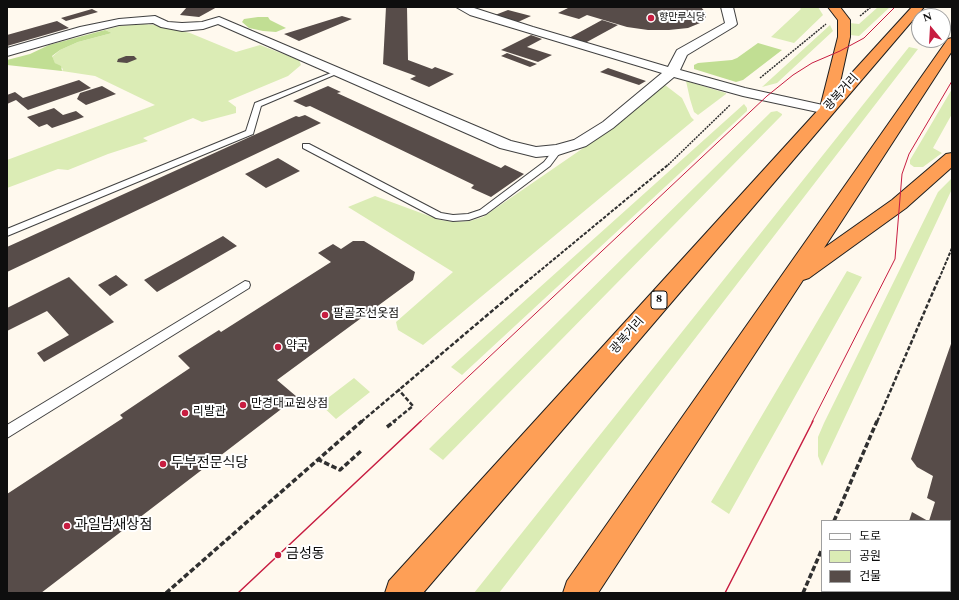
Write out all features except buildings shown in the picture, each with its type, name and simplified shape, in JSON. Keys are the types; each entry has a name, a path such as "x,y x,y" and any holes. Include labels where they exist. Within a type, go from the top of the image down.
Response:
{"highway":[{"path":"827,110 844,37 844,20 834,7"},
{"name":"광복거리","path":"401,593 918,7"},
{"path":"579,593 952,42"},
{"path":"790,282 899,204 952,158"}],"street":[{"path":"462,7 474,13 672,72 744,92 827,110"},
{"path":"7,52 84,30 154,13 165,25 182,27 219,20 506,145 536,152 558,150 580,143 608,125 672,72 682,53 731,24 728,7"}],"lane":[{"path":"7,233 250,132 258,105 338,72"},
{"path":"306,146 439,216 453,218 468,217 483,212 547,164 558,150"},
{"path":"7,432 245,285"}],"path":[{"path":"166,593 398,389 677,157 744,92 825,24 861,16 871,7"},
{"path":"834,520 952,248"},
{"path":"387,427 413,406 398,389"},
{"path":"317,459 340,470 361,451"},
{"path":"803,593 821,550"}],"green space":[{"path":"799,7 818,7 823,15 794,43 771,37 801,9"},
{"path":"878,7 890,7 859,36 850,35 849,23 859,24"},
{"path":"268,17 270,20 286,28 276,32 263,31 249,28 242,22 244,19"},
{"path":"143,24 155,25 190,33 236,52 260,45 299,60 301,65 288,76 228,101 236,107 236,113 202,122 193,118 143,138 148,141 108,154 68,170 58,169 7,188 7,160 155,105 95,76 62,71 63,69 55,63 52,57 60,50 78,42 112,33 105,30 120,26"},
{"path":"830,25 833,31 777,83 762,87"},
{"path":"105,30 112,33 78,42 60,50 52,56 55,63 61,66 62,71 7,65 7,60 30,54 49,45"},
{"path":"758,43 782,50 743,80 736,82 694,69 694,65 698,63 732,60 737,58"},
{"path":"909,47 918,49 499,593 474,593"},
{"path":"686,81 726,94 698,115 694,112"},
{"path":"665,85 682,98 694,120 423,345 398,330 396,322 453,272 348,207 375,196 440,220 454,222 470,221 483,217 592,142"},
{"path":"952,89 952,114 933,148 942,153 923,167 914,167 910,164 910,160"},
{"path":"744,104 747,111 462,375 451,367"},
{"path":"777,111 782,115 443,460 429,449 771,112"},
{"path":"952,178 952,189 822,466 818,456 818,437 824,423 938,192"},
{"path":"847,271 862,277 729,514 711,502"},
{"path":"354,378 370,392 336,419 320,404"}],"tram line":[{"path":"420,422 767,96 793,75 812,63 840,51 864,38 895,7"},
{"path":"812,422 895,259 902,174 909,154 952,81"},
{"path":"238,593 421,421"},
{"path":"725,593 813,421"}],"place":[{"name":"향만루식당","path":"651,18"},
{"name":"팔골조선옷점","path":"325,315"},
{"name":"약국","path":"278,347"},
{"name":"만경대교원상점","path":"243,405"},
{"name":"리발관","path":"185,413"},
{"name":"두부전문식당","path":"163,464"},
{"name":"과일남새상점","path":"67,526"},
{"name":"금성동","path":"278,555"}]}
